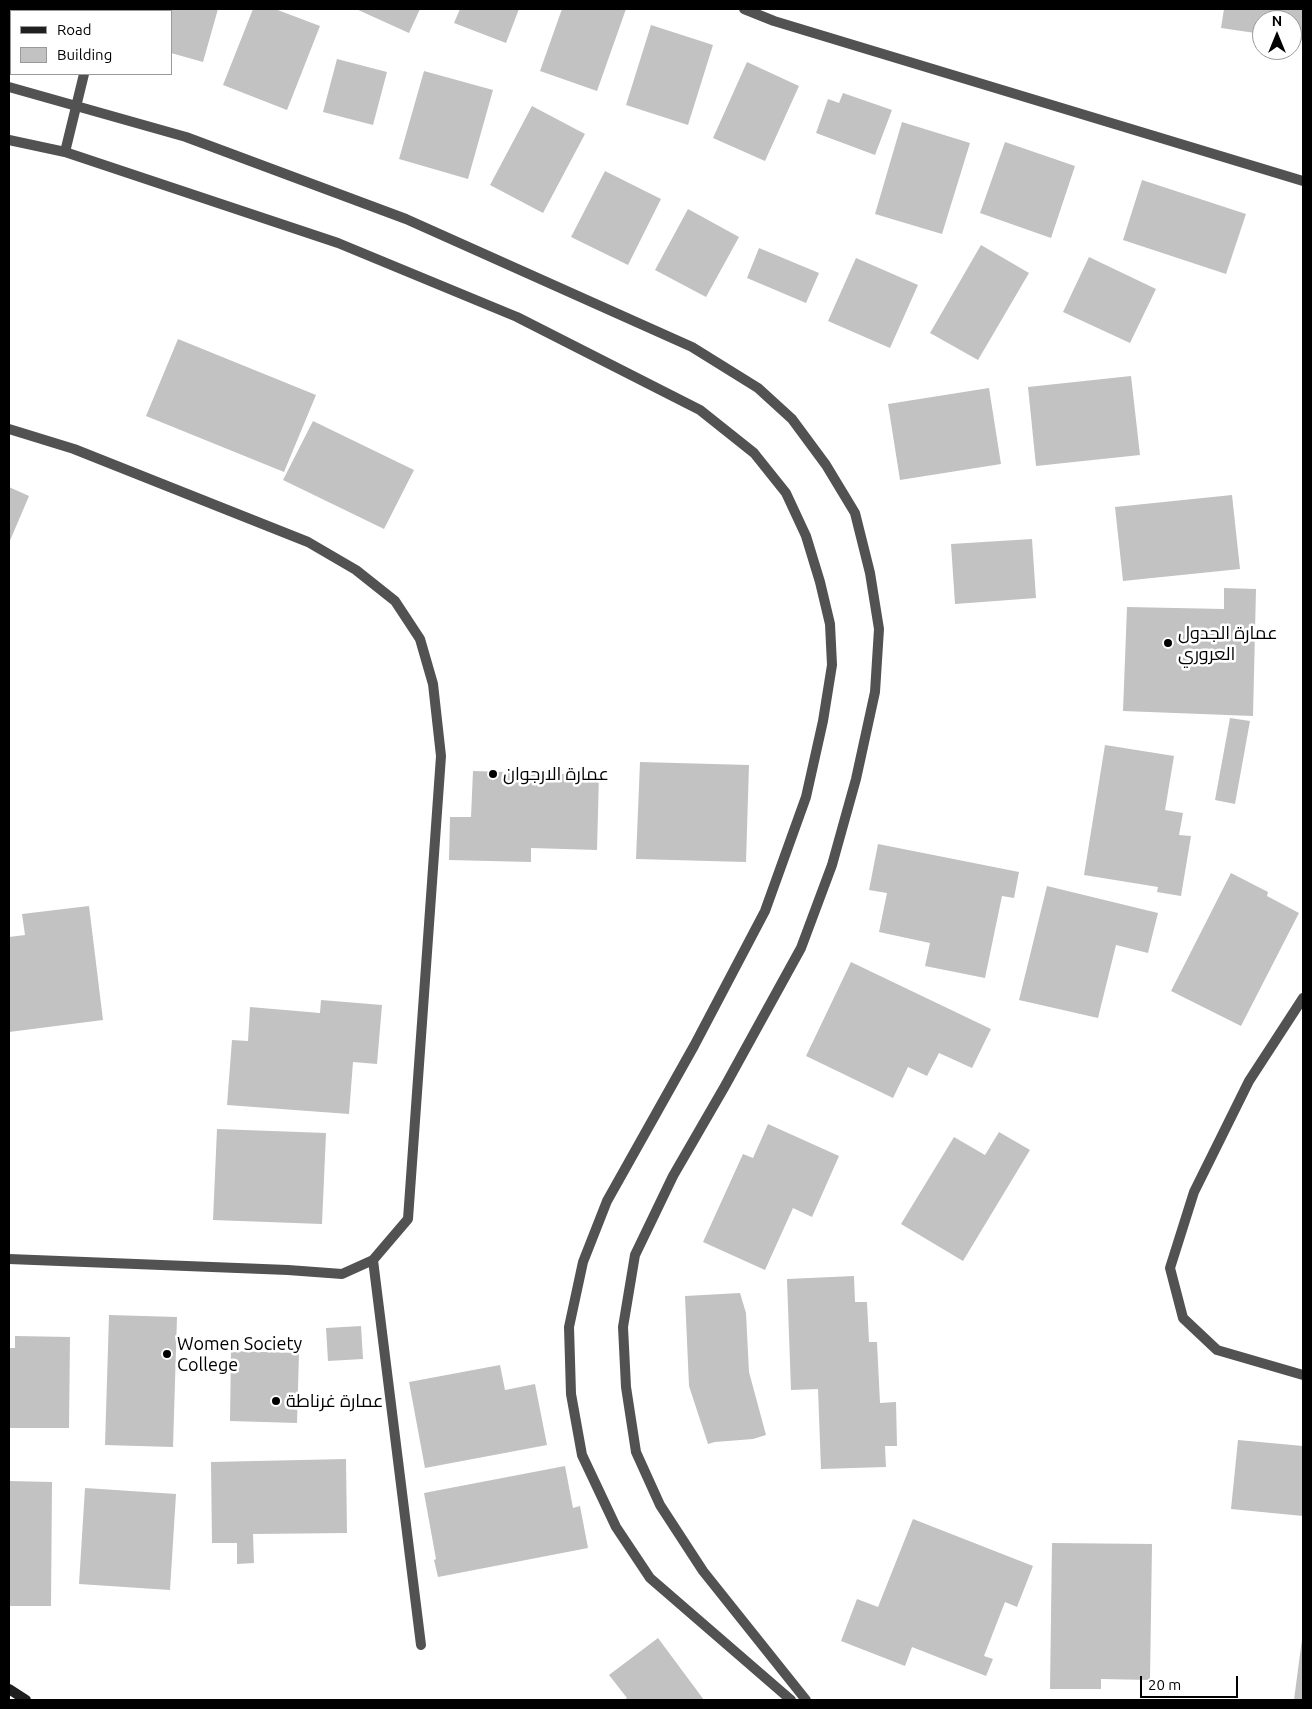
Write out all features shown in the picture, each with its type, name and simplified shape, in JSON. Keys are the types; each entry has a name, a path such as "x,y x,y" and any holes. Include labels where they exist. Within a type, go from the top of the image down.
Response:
{"main road":[{"path":"9,1689 26,1700"}],"street":[{"path":"744,9 774,21 1303,181"},
{"path":"65,152 84,75"},
{"path":"9,87 186,137 406,219 692,347 758,388 792,418 826,465 855,513 870,573 879,629 875,692 856,779 832,865 801,948 673,1176 636,1255 624,1327 626,1387 636,1452 660,1504 703,1571 806,1700"},
{"path":"9,140 65,152 338,243 517,318 700,410 754,453 786,493 806,536 830,624 832,665 823,721 806,797 765,911 694,1046 607,1201 583,1262 569,1328 571,1394 582,1455 616,1527 650,1578 791,1700"},
{"path":"9,429 74,450 308,542 356,570 394,601 420,638 433,684 441,756 408,1219 373,1260 342,1274 288,1270 9,1260"},
{"path":"1303,998 1249,1081 1194,1192 1170,1268 1183,1318 1217,1350 1303,1375"},
{"path":"373,1260 421,1645"}],"building":[{"path":"218,9 203,62 172,53 172,10 162,10"},
{"path":"253,9 275,9 320,26 287,110 223,85"},
{"path":"356,9 420,9 409,33"},
{"path":"460,9 519,9 506,43 454,23"},
{"path":"562,9 626,9 597,91 540,71"},
{"path":"1224,9 1303,9 1303,40 1302,10 1252,10 1252,33 1221,28"},
{"path":"651,25 713,45 688,125 626,105"},
{"path":"337,59 387,72 373,125 323,112"},
{"path":"747,62 799,86 765,161 713,138"},
{"path":"424,71 493,90 468,179 399,159"},
{"path":"843,93 892,110 875,155 816,133 828,99 839,103"},
{"path":"532,106 585,134 543,213 490,185"},
{"path":"902,122 970,143 942,234 875,214"},
{"path":"1005,142 1075,166 1051,238 980,213"},
{"path":"605,171 661,199 628,265 571,237"},
{"path":"1142,180 1246,214 1226,274 1123,240"},
{"path":"688,209 739,237 706,297 655,270"},
{"path":"981,245 1029,273 978,360 930,333"},
{"path":"759,248 819,273 806,303 747,278"},
{"path":"1089,257 1156,289 1130,343 1063,312"},
{"path":"856,258 918,285 890,348 828,321"},
{"path":"178,339 316,395 284,472 146,416"},
{"path":"1131,376 1140,455 1036,466 1028,387"},
{"path":"989,388 1001,464 900,480 888,404"},
{"path":"313,421 414,470 384,529 283,480"},
{"path":"9,487 29,496 9,543"},
{"path":"1232,495 1240,569 1123,581 1115,507"},
{"path":"1032,539 1036,598 955,604 951,544"},
{"path":"1224,588 1256,589 1253,716 1123,711 1127,607 1224,609"},
{"path":"1230,718 1250,721 1235,804 1215,800"},
{"path":"1105,745 1174,756 1165,810 1183,813 1179,835 1191,836 1181,896 1157,892 1158,887 1084,875"},
{"path":"640,762 749,765 746,862 636,859"},
{"path":"473,771 599,775 597,850 531,848 531,862 449,860 450,817 471,817"},
{"path":"878,844 1019,872 1014,898 1002,896 985,978 925,966 930,943 879,932 887,893 869,890"},
{"path":"1231,873 1268,892 1267,896 1299,913 1241,1026 1171,991"},
{"path":"1047,886 1158,913 1148,953 1116,945 1098,1018 1019,1000"},
{"path":"89,906 103,1020 9,1032 9,937 25,935 22,914"},
{"path":"851,962 991,1029 972,1068 939,1053 927,1076 908,1067 893,1098 806,1056"},
{"path":"321,1000 382,1005 377,1064 353,1062 349,1114 227,1105 232,1040 248,1041 250,1007 320,1013"},
{"path":"768,1124 839,1156 812,1217 793,1208 765,1270 703,1242 743,1154 753,1158"},
{"path":"217,1129 326,1133 322,1224 213,1220"},
{"path":"999,1132 1030,1150 963,1261 901,1224 954,1137 985,1155"},
{"path":"854,1276 855,1302 867,1302 869,1342 877,1342 880,1403 896,1402 897,1446 885,1446 886,1467 821,1469 818,1389 791,1390 787,1279"},
{"path":"740,1293 746,1313 749,1372 766,1435 753,1439 708,1444 689,1386 685,1296"},
{"path":"109,1315 177,1317 173,1447 105,1445"},
{"path":"361,1326 363,1359 328,1361 326,1328"},
{"path":"15,1336 70,1337 69,1428 9,1428 9,1348 15,1348"},
{"path":"231,1351 299,1353 297,1423 230,1421"},
{"path":"500,1365 505,1390 535,1384 547,1445 425,1468 409,1382"},
{"path":"1238,1440 1303,1446 1303,1516 1231,1509"},
{"path":"346,1459 347,1533 253,1534 254,1563 237,1564 237,1543 212,1543 211,1462"},
{"path":"565,1466 573,1508 580,1506 588,1548 438,1577 424,1493"},
{"path":"9,1481 52,1482 51,1606 9,1606"},
{"path":"85,1488 176,1494 170,1590 79,1584"},
{"path":"913,1519 1033,1566 1017,1607 1005,1602 984,1656 993,1659 986,1676 912,1647 905,1666 841,1641 857,1599 878,1607"},
{"path":"1052,1543 1152,1544 1150,1680 1101,1679 1101,1689 1050,1689"},
{"path":"658,1638 704,1700 624,1700 627,1698 609,1675"},
{"path":"1302,1639 1303,1700 1294,1700"}],"place":[{"name":"عمارة الجدول العروري","path":"1168,643"},
{"name":"عمارة الارجوان","path":"493,774"},
{"name":"Women Society College","path":"167,1354"},
{"name":"عمارة غرناطة","path":"276,1401"}]}
